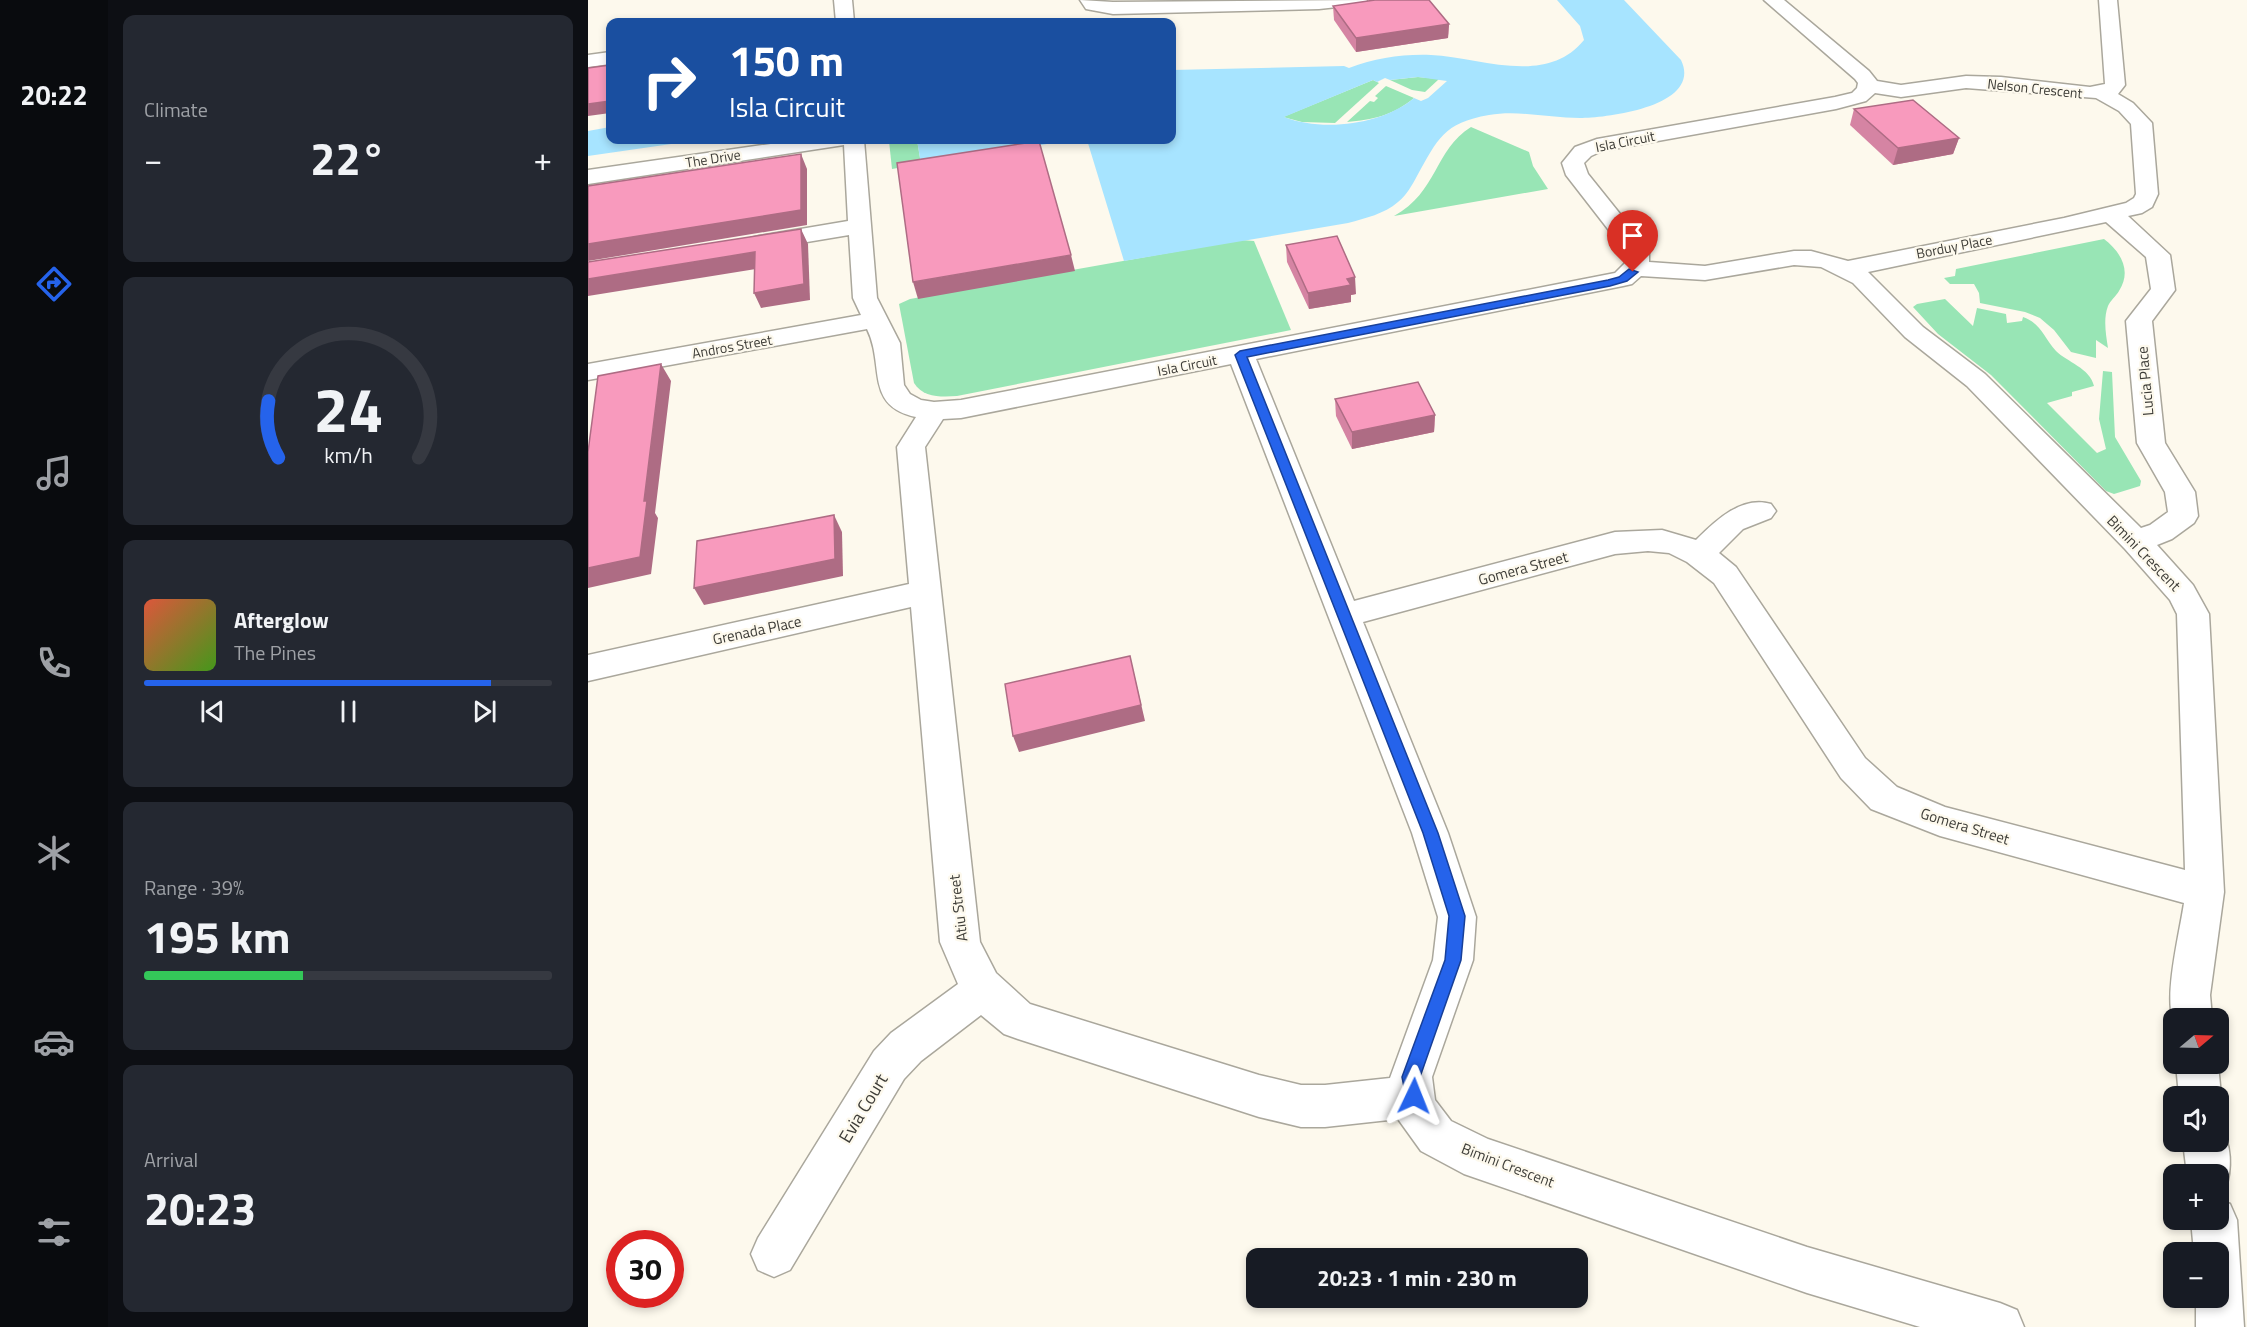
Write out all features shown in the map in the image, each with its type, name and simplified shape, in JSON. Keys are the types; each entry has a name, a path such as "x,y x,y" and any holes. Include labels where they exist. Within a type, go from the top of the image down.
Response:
{"street":[{"path":"844,0 845,18"},
{"path":"1089,0 1093,5 1113,8 1358,0"},
{"path":"1773,0 1862,75 1868,86"},
{"name":"Nelson Crescent","path":"1868,86 1901,91 1966,82 2102,93 2111,90 2115,85 2108,0"},
{"path":"588,61 606,59"},
{"name":"Isla Circuit","path":"854,144 866,298 887,343 891,385 899,400 914,408 934,411 961,409 1623,279 1636,268 1639,259 1637,250 1577,175 1573,163 1577,156 1598,145 1848,101 1860,97 1866,92 1868,86"},
{"name":"Borduy Place","path":"1845,269 2111,214 2134,208 2144,202 2147,194 2141,123 2126,107 2102,93"},
{"name":"The Drive","path":"588,177 811,144"},
{"name":"Lucia Place","path":"2111,214 2158,255 2163,290 2139,321 2151,443 2180,492 2183,516 2161,532 2136,542"},
{"path":"737,246 861,226"},
{"path":"1636,268 1704,273 1793,257 1814,257 1835,263 1845,269"},
{"name":"Bimini Crescent","path":"1845,269 1862,278 1914,332 1976,380 2136,542 2182,593 2193,614 2205,892 2190,995 2191,1008"},
{"name":"Andros Street","path":"588,372 876,320"},
{"name":"Bimini Crescent","path":"1240,355 1431,833 1457,916 1453,960 1411,1077 1415,1109 1436,1136 1480,1158 1807,1270 2001,1327"},
{"name":"Atiu Street","path":"934,411 911,447 960,942 968,966 983,989 1018,1020 1259,1096 1300,1106 1414,1096"},
{"path":"1700,554 1732,522 1761,511"},
{"name":"Gomera Street","path":"1345,615 1615,543 1646,539 1674,542 1700,554 1725,575 1853,768 1884,798 1940,821 2205,892"},
{"name":"Grenada Place","path":"588,668 926,592"},
{"name":"Evia Court","path":"774,1254 889,1065 906,1047 983,989"},
{"path":"2219,1308 2220,1327"}],"green space":[{"path":"1418,77 1439,79 1425,92 1412,90 1390,80"},
{"path":"1373,80 1379,83 1335,123 1302,122 1283,117"},
{"path":"1386,86 1414,98 1399,109 1382,116 1347,122 1370,101 1374,102 1378,98 1375,96"},
{"path":"1471,127 1529,152 1533,166 1548,189 1394,216 1419,195 1450,147"},
{"path":"889,144 918,144 921,164 892,169"},
{"path":"2104,239 2120,256 2125,276 2123,284 2106,311 2105,327 2108,348 2096,340 2096,358 2071,352 2054,330 2040,318 2025,312 1980,303 1979,293 1974,284 1950,284 1944,278 1955,276 1956,269"},
{"path":"1241,240 1254,241 1291,330 957,396 928,394 922,392 914,383 899,304 910,299"},
{"path":"1945,299 1973,326 1977,308 2006,314 2007,323 2022,321 2023,317 2029,320 2038,327 2056,351 2088,374 2094,386 2072,392 2072,396 2047,403 2097,453 2106,449 2099,419 2103,371 2112,372 2115,437 2141,481 2140,486 2114,494 2106,491 1991,375 1938,334 1913,307 1917,304"}],"water":[{"path":"1557,0 1624,0 1681,60 1684,76 1678,88 1666,99 1630,112 1580,118 1512,113 1489,115 1461,123 1452,128 1437,143 1407,193 1381,213 1348,223 1124,261 1088,144 1176,144 1176,70 1344,66 1349,68 1379,59 1420,55 1450,57 1490,64 1532,66 1551,62 1568,54 1584,40 1580,26","holes":["1418,77 1447,81 1428,98 1421,101 1414,98 1386,114 1352,123 1316,124 1284,117 1373,80 1377,82 1385,78 1390,80"]},
{"path":"606,128 606,144 671,144 588,156 588,131"},
{"path":"918,144 1047,144 921,164"}],"building":[{"path":"1375,0 1429,0 1449,24 1356,38 1333,6"},
{"path":"606,66 606,102 588,104 588,68"},
{"path":"1913,100 1959,138 1898,148 1854,109"},
{"path":"1020,144 1040,144 1071,255 913,282 897,163"},
{"path":"801,154 801,210 588,244 588,186"},
{"path":"801,229 804,284 754,293 755,252 588,279 588,262"},
{"path":"1337,236 1355,277 1347,279 1351,285 1308,293 1286,245"},
{"path":"661,364 644,501 647,501 640,557 588,568 588,452 598,376"},
{"path":"1418,382 1435,415 1352,432 1335,399"},
{"path":"834,515 835,559 694,588 697,541"},
{"path":"1130,656 1141,705 1013,736 1005,684"}],"route":[{"path":"1414,1096 1411,1077 1453,960 1457,916 1431,833 1240,355 1610,283 1623,279 1633,272"}]}
